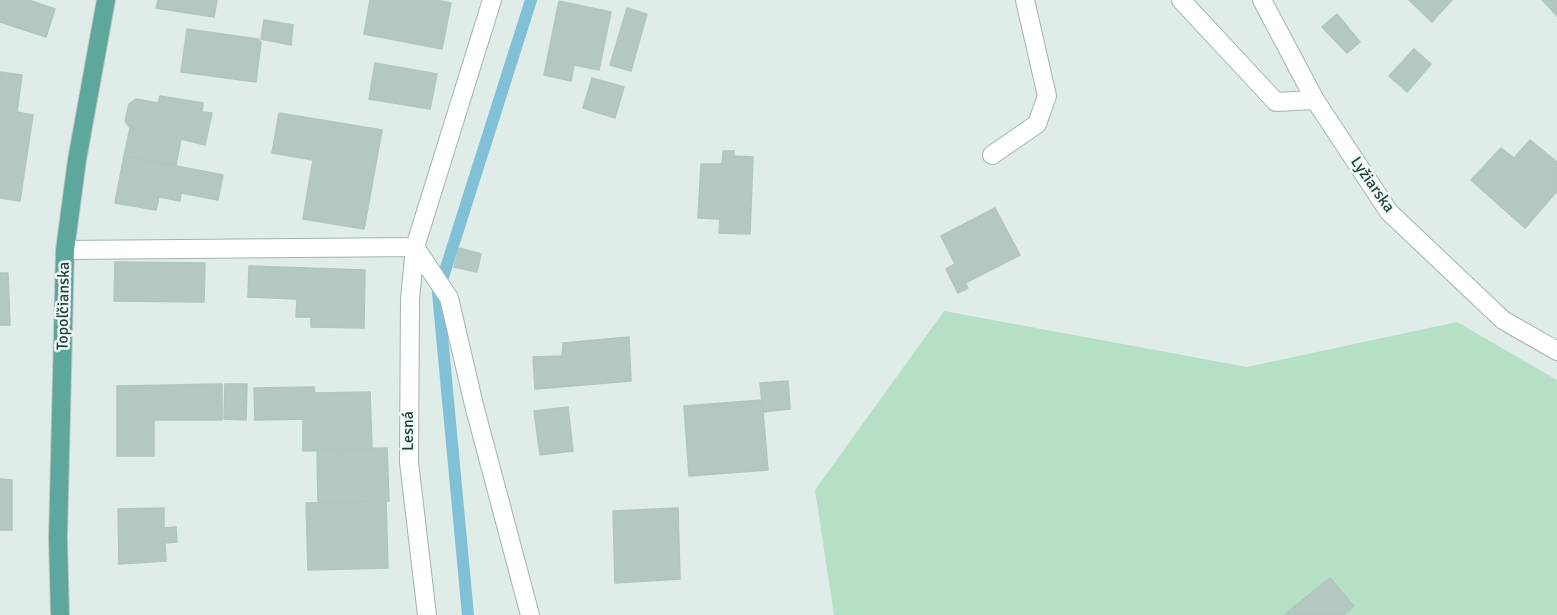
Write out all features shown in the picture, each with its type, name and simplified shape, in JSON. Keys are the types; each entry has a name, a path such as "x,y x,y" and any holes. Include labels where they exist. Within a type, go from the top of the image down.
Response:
{"main road":[{"name":"Topoľčianska","path":"60,615 58,538 65,250 77,160 106,0"}],"street":[{"name":"Lesná","path":"427,615 409,462 410,299 415,247 492,0"},
{"path":"992,155 1037,124 1047,96 1025,0"},
{"path":"1181,0 1276,102 1315,100"},
{"name":"Lyžiarska","path":"1262,0 1315,100 1389,212 1503,320 1557,351"},
{"path":"65,250 415,247 449,298 474,405 530,615"}],"green space":[{"path":"944,311 1247,367 1457,322 1557,380 1557,615 834,615 815,490"}],"building":[{"path":"0,0 29,0 55,9 46,37 0,22"},
{"path":"158,0 217,0 214,17 156,8"},
{"path":"370,0 435,0 451,3 442,49 364,34"},
{"path":"1409,0 1452,0 1432,22"},
{"path":"1542,0 1556,0 1549,7"},
{"path":"1557,0 1557,16 1549,7"},
{"path":"559,1 611,12 599,70 574,65 571,81 544,75"},
{"path":"627,8 647,14 631,71 610,65"},
{"path":"1337,14 1360,42 1347,53 1322,27"},
{"path":"264,20 293,25 291,45 261,39"},
{"path":"187,29 258,39 261,42 256,82 181,72"},
{"path":"1414,49 1431,64 1407,92 1389,76"},
{"path":"375,63 437,74 430,109 369,99"},
{"path":"0,72 22,75 17,112 33,115 20,201 0,198"},
{"path":"592,78 624,87 615,118 583,108"},
{"path":"160,96 203,103 202,112 212,113 205,145 181,139 176,165 124,156 130,128 125,121 129,104 136,99 158,103"},
{"path":"279,113 382,130 364,229 303,219 313,160 272,153"},
{"path":"1530,140 1557,162 1557,191 1525,228 1471,180 1501,148 1514,158"},
{"path":"723,151 734,151 734,156 753,157 750,234 719,233 720,219 698,218 701,164 722,164"},
{"path":"124,156 223,175 218,200 181,193 180,201 159,197 156,210 115,203"},
{"path":"995,208 1020,255 965,283 968,288 958,293 946,269 955,264 941,236"},
{"path":"459,248 481,254 477,272 454,267"},
{"path":"115,262 205,263 204,302 114,301"},
{"path":"249,266 365,270 364,328 311,327 311,317 296,317 297,299 248,297"},
{"path":"0,273 8,273 10,325 0,325"},
{"path":"629,337 631,381 535,389 533,357 562,356 563,343"},
{"path":"788,381 790,409 763,412 760,383"},
{"path":"222,384 222,420 154,420 154,456 117,456 117,386"},
{"path":"225,384 247,384 246,420 224,419"},
{"path":"314,387 315,393 370,392 372,449 303,451 303,419 255,420 254,388"},
{"path":"762,400 768,470 689,476 684,406"},
{"path":"568,407 573,451 540,455 534,411"},
{"path":"387,448 389,501 318,503 317,450"},
{"path":"0,479 12,480 12,530 0,530"},
{"path":"386,501 388,568 308,570 306,503"},
{"path":"164,508 164,528 176,527 177,542 165,543 166,561 119,564 118,509"},
{"path":"678,508 680,579 615,583 613,511"},
{"path":"1330,578 1354,606 1343,615 1284,615"}],"waterway":[{"path":"468,615 438,293 531,0"}]}
